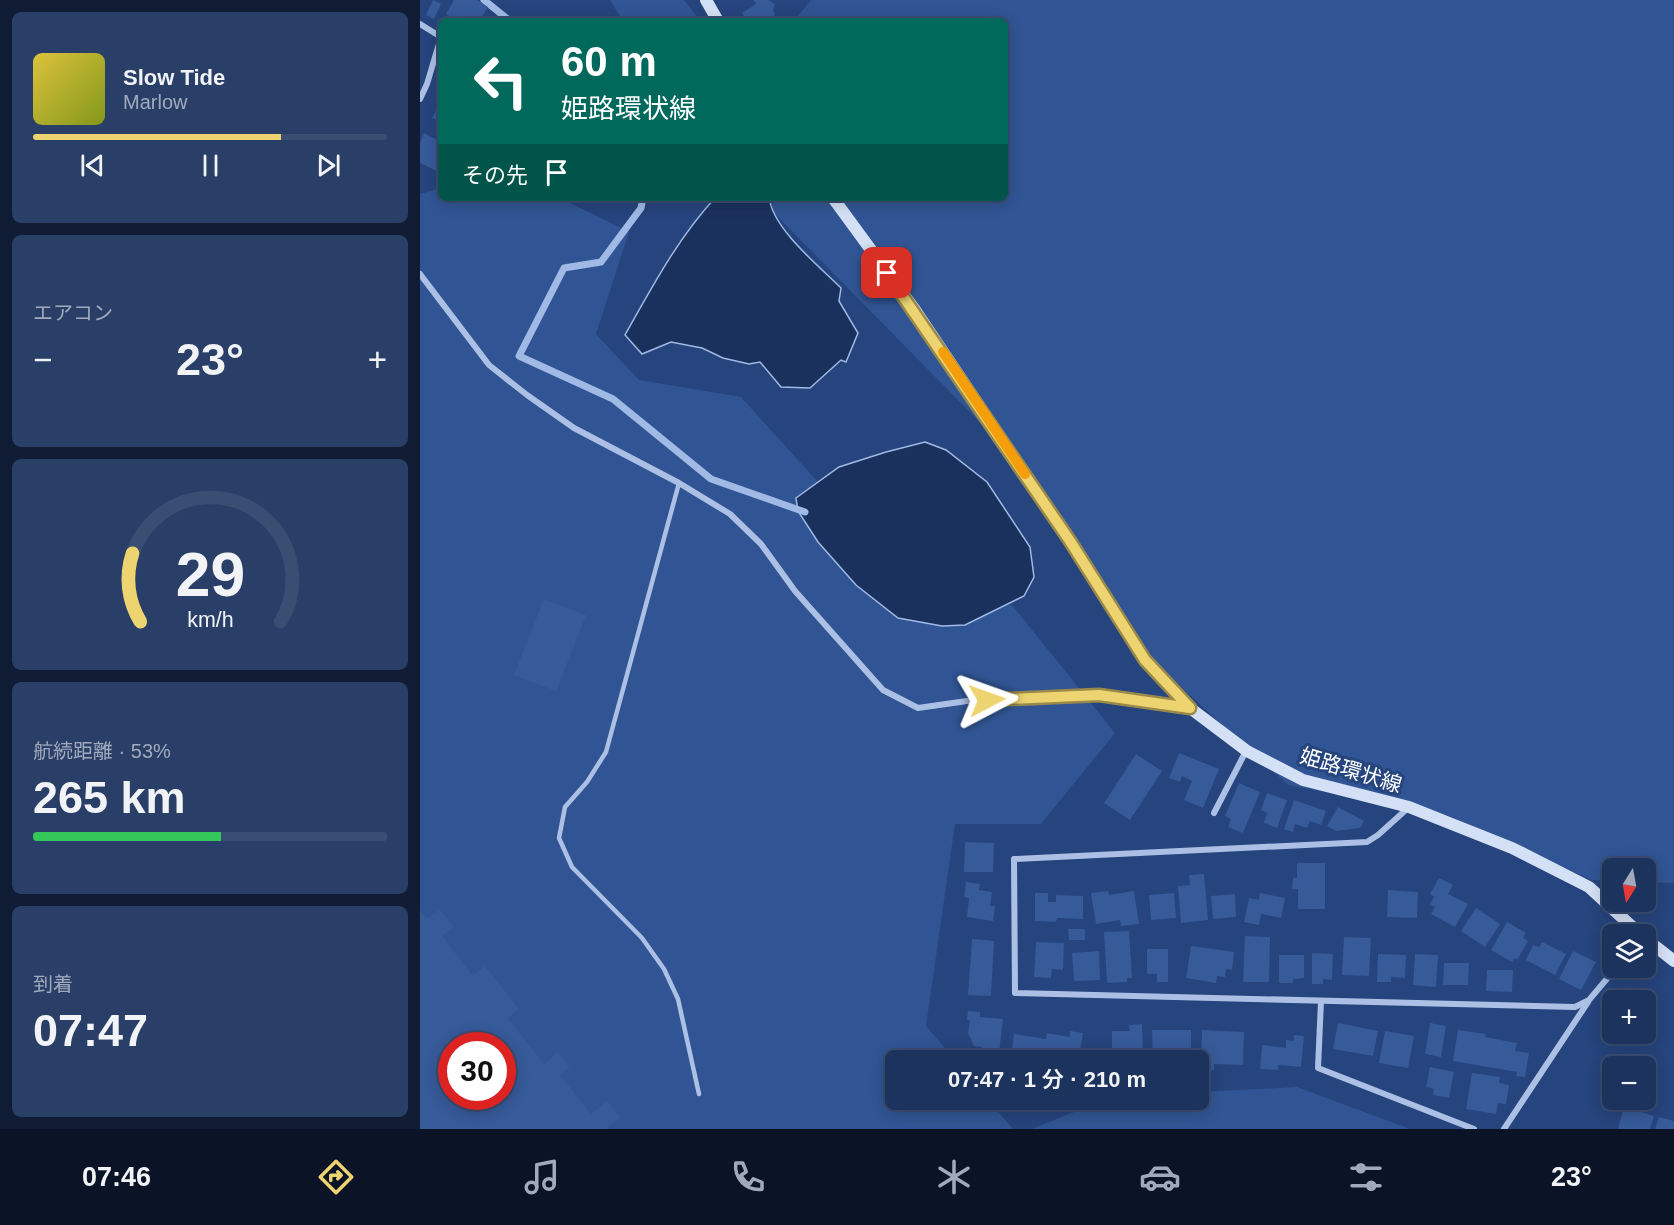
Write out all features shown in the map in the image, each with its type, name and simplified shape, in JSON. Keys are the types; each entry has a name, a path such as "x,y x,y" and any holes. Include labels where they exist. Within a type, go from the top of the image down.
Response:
{"main road":[{"path":"706,0 716,18"},
{"name":"姫路環状線","path":"835,201 915,310 1070,541 1145,660 1190,708 1247,750 1303,780 1409,807 1512,848 1589,887 1629,924"},
{"path":"1656,947 1674,961"}],"street":[{"path":"420,24 438,35"},
{"path":"420,99 438,47"},
{"path":"420,274 489,365 574,428 679,483 730,514 761,544 795,591 883,690 918,708 967,701 1099,695 1190,708"},
{"path":"1214,813 1247,750"},
{"path":"1409,807 1378,836 1367,842 1014,859 1015,993 1575,1007 1589,1000"},
{"path":"1504,1129 1589,1000 1608,978"},
{"path":"1321,1001 1318,1068 1474,1129"}],"lane":[{"path":"679,483 606,752 587,782 565,807 559,838 572,867 642,938 664,969 678,999 699,1094"}],"shaded area":[{"path":"610,0 684,0 698,18 621,18"},
{"path":"811,0 1674,0 1674,883 1656,882 1656,858 1602,858 1602,881 1591,880 1450,816 1288,785 1123,634 1016,459 772,211 765,201 1008,201 1008,18 796,18"},
{"path":"438,189 438,201 566,201 629,232 596,334 639,380 741,397 818,482 854,566 914,611 1012,605 1115,733 1041,824 955,824 926,1026 946,1050 885,1050 885,1110 997,1110 1013,1129 420,1129 420,194"},
{"path":"712,201 770,201 779,222 788,234 809,258 841,288 839,301 858,333 846,362 841,360 810,388 781,387 760,362 749,364 723,358 702,348 671,342 642,354 625,335 677,246"},
{"path":"925,442 946,450 987,482 1030,547 1034,577 1024,596 965,625 942,626 898,618 856,585 818,542 798,511 796,498 839,467"},
{"path":"1297,1087 1410,1129 1032,1129 1079,1110 1209,1110 1209,1091"}],"building":[{"path":"433,0 441,4 434,19 426,15"},
{"path":"454,0 477,0 488,7 481,18 453,18 446,14"},
{"path":"753,0 768,0 775,4 773,10 775,15 770,18 745,18 742,13 756,4"},
{"path":"438,106 438,121 432,118"},
{"path":"424,133 438,140 438,172 420,163 420,143"},
{"path":"544,599 586,615 556,691 514,675"},
{"path":"1179,753 1219,769 1203,808 1184,800 1192,781 1182,776 1180,782 1169,778"},
{"path":"1136,754 1162,771 1130,820 1104,803"},
{"path":"1239,783 1260,792 1243,833 1228,827 1231,819 1225,816"},
{"path":"1267,793 1287,800 1277,828 1264,823 1267,813 1261,810"},
{"path":"1294,800 1326,811 1321,825 1310,821 1307,828 1295,824 1293,832 1284,829"},
{"path":"1338,807 1364,821 1360,828 1336,831 1327,826"},
{"path":"965,842 994,843 993,872 964,872"},
{"path":"1297,863 1325,863 1325,909 1298,909 1298,889 1292,889 1293,878 1297,878"},
{"path":"1204,874 1208,920 1181,923 1178,886 1190,885 1189,875"},
{"path":"1439,878 1453,885 1448,894 1468,904 1455,927 1431,914 1435,907 1430,904 1434,897 1430,894"},
{"path":"966,882 980,884 979,890 992,892 990,906 995,906 993,921 967,917 969,898 964,897"},
{"path":"1388,890 1418,892 1417,918 1387,917"},
{"path":"1108,891 1109,895 1134,891 1139,924 1121,926 1120,920 1096,924 1091,893"},
{"path":"1035,893 1048,893 1048,902 1056,902 1056,895 1083,896 1083,919 1057,918 1056,922 1035,921"},
{"path":"1174,893 1176,918 1151,920 1149,895"},
{"path":"1260,893 1285,898 1281,918 1261,914 1259,925 1244,922 1249,898 1259,900"},
{"path":"1235,894 1236,917 1213,919 1211,896"},
{"path":"1476,908 1500,924 1485,947 1461,931"},
{"path":"420,910 427,918 440,910 454,927 442,936 473,976 485,966 519,1009 508,1018 544,1064 558,1052 570,1067 560,1075 591,1114 607,1101 620,1117 608,1127 609,1129 420,1129"},
{"path":"1507,922 1526,933 1523,938 1528,941 1517,960 1515,958 1512,962 1491,950"},
{"path":"1068,929 1085,929 1085,940 1069,940"},
{"path":"1129,931 1132,978 1127,978 1127,982 1107,983 1104,932"},
{"path":"1245,936 1270,937 1269,982 1243,982"},
{"path":"1344,937 1371,938 1369,976 1342,975"},
{"path":"972,939 994,941 991,996 968,995"},
{"path":"1036,942 1064,943 1063,970 1052,969 1051,978 1034,977"},
{"path":"1542,942 1566,954 1555,975 1526,960 1533,945 1539,947"},
{"path":"1191,946 1234,952 1232,970 1226,969 1225,977 1217,976 1216,983 1186,978"},
{"path":"1147,949 1168,949 1168,982 1157,982 1157,974 1147,974"},
{"path":"1099,951 1100,980 1074,981 1072,953"},
{"path":"1573,951 1596,962 1581,990 1559,979"},
{"path":"1312,953 1333,954 1332,980 1323,979 1323,984 1312,984"},
{"path":"1378,954 1406,955 1405,978 1391,977 1391,982 1377,982"},
{"path":"1415,954 1438,955 1436,987 1413,985"},
{"path":"1279,955 1304,955 1304,978 1293,979 1293,983 1279,983"},
{"path":"1444,963 1469,963 1468,985 1443,985"},
{"path":"1487,970 1513,970 1512,992 1486,991"},
{"path":"968,1011 980,1012 980,1017 1003,1019 999,1050 982,1050 982,1047 974,1046 968,1033 970,1020 967,1020"},
{"path":"1338,1023 1378,1031 1373,1056 1333,1049"},
{"path":"1430,1023 1446,1026 1441,1057 1425,1054"},
{"path":"1142,1024 1143,1050 1112,1050 1112,1031 1130,1031 1129,1025"},
{"path":"1152,1030 1191,1030 1191,1050 1153,1050"},
{"path":"1202,1030 1244,1032 1243,1065 1214,1064 1214,1070 1209,1070 1209,1050 1202,1050"},
{"path":"1458,1030 1486,1034 1485,1037 1517,1043 1515,1051 1529,1053 1525,1077 1516,1076 1517,1072 1453,1061"},
{"path":"1070,1031 1083,1033 1080,1050 1012,1050 1014,1034 1046,1039 1047,1033 1070,1037"},
{"path":"1385,1031 1414,1036 1408,1068 1379,1063"},
{"path":"1294,1035 1304,1036 1301,1067 1278,1065 1278,1070 1260,1069 1262,1045 1286,1048 1286,1040 1294,1041"},
{"path":"1430,1067 1454,1072 1449,1098 1433,1095 1434,1089 1426,1087"},
{"path":"1472,1073 1500,1077 1499,1083 1509,1085 1506,1104 1498,1103 1496,1114 1466,1109"},
{"path":"1623,1110 1634,1110 1654,1116 1650,1129 1618,1129"},
{"path":"1659,1117 1674,1121 1674,1129 1655,1129"}],"waterway":[{"path":"484,0 506,18"},
{"path":"642,201 641,208 601,262 564,268 519,356 613,399 711,479 805,512"}],"slow traffic":[{"path":"943,352 1025,474"}],"route":[{"path":"887,273 915,310 1070,541 1145,660 1190,708 1099,695 987,700"}]}
